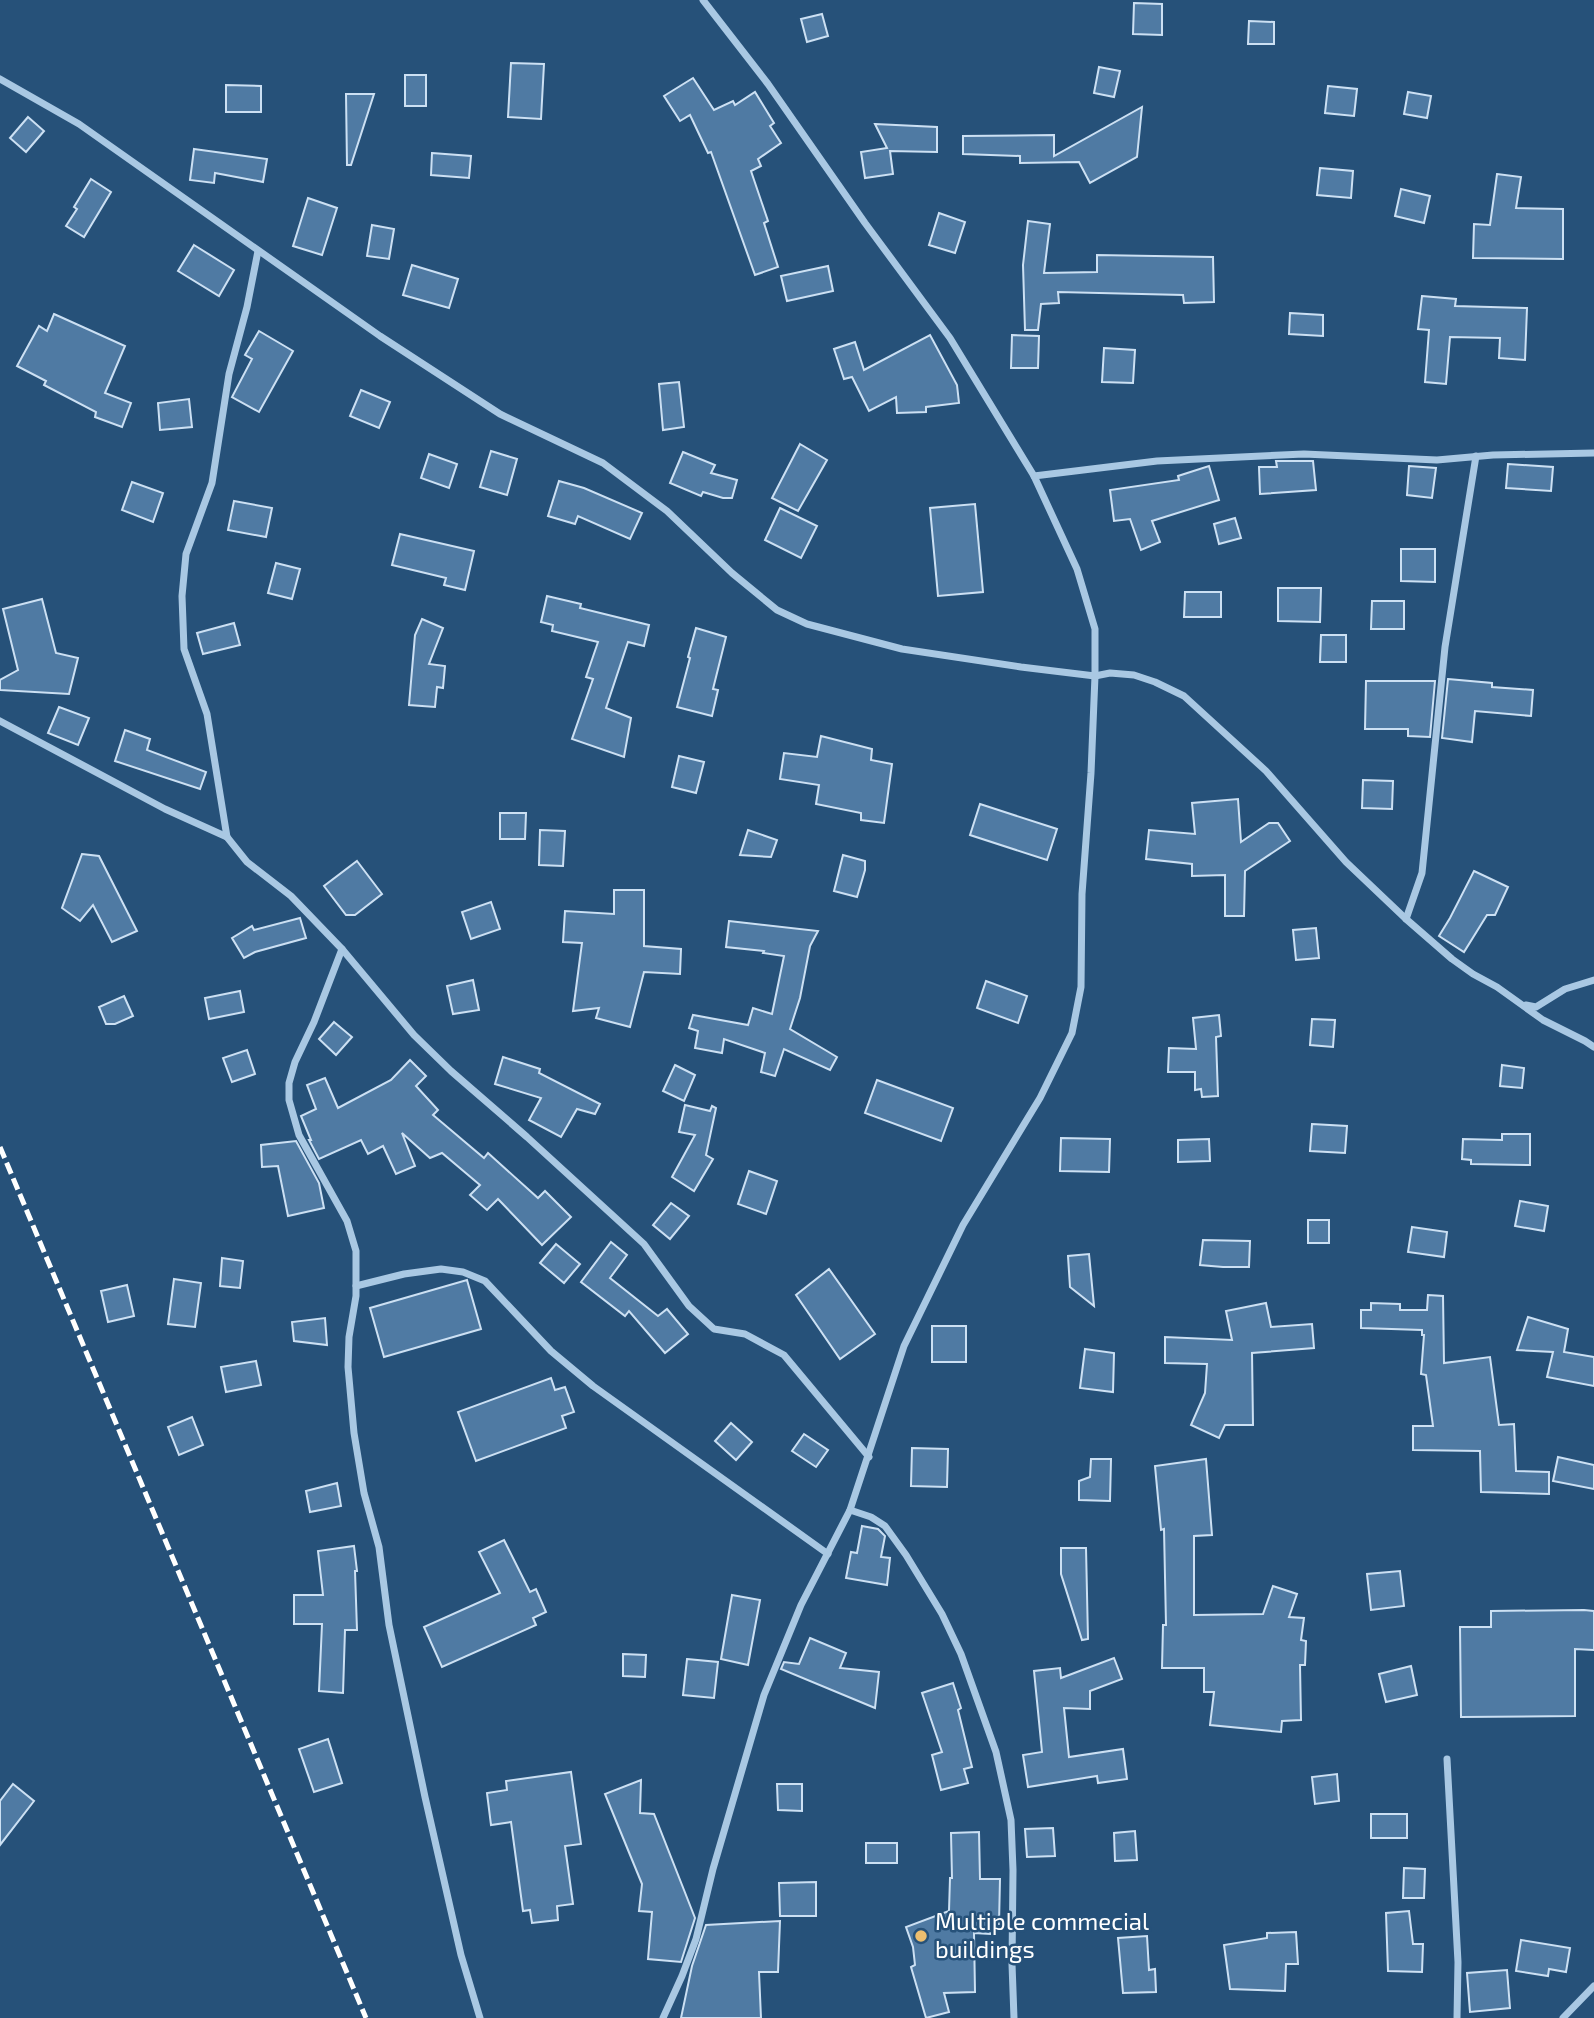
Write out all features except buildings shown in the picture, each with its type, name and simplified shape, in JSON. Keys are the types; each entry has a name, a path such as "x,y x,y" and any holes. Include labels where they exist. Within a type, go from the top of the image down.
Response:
{"street":[{"path":"663,2018 696,1939 713,1869 764,1695 801,1605 850,1510 904,1346 963,1224 1040,1098 1072,1033 1081,987 1082,894 1095,676 1094,629 1077,569 1034,476 950,338 865,223 768,84 703,0"},
{"path":"0,79 79,124 380,336 500,414 603,463 667,511 732,573 777,610 807,624 902,649 1095,676 1110,673 1134,675 1184,696 1266,771 1346,862 1452,959 1543,1020 1594,1047"},
{"path":"227,837 207,714 184,649 182,596 186,554 212,483 229,374 247,307 258,251"},
{"path":"1034,476 1157,461 1304,454 1437,460 1476,456 1594,453"},
{"path":"1406,919 1422,873 1445,647 1476,456"},
{"path":"0,721 165,809 227,837 247,862 291,896 342,949 414,1035 644,1244 689,1307 714,1329 745,1334 784,1354 869,1457"},
{"path":"342,949 314,1022 295,1062 289,1083 289,1100 299,1135 347,1221 356,1251 356,1286 348,1367 356,1445 364,1493 379,1546 390,1625 425,1797 461,1955 480,2018"},
{"path":"1522,1005 1536,1007 1565,989 1594,980"},
{"path":"356,1286 404,1274 441,1269 463,1272 485,1281 551,1351 593,1386 828,1553"},
{"path":"850,1510 872,1517 885,1526 942,1614 961,1654 996,1752 1011,1820 1014,2018"},
{"path":"1447,1759 1458,1962 1457,2018"},
{"path":"1563,2018 1594,1986"}],"railway":[{"path":"0,1147 366,2018"}],"place":[{"name":"Multiple commecial buildings","path":"921,1936"}]}
